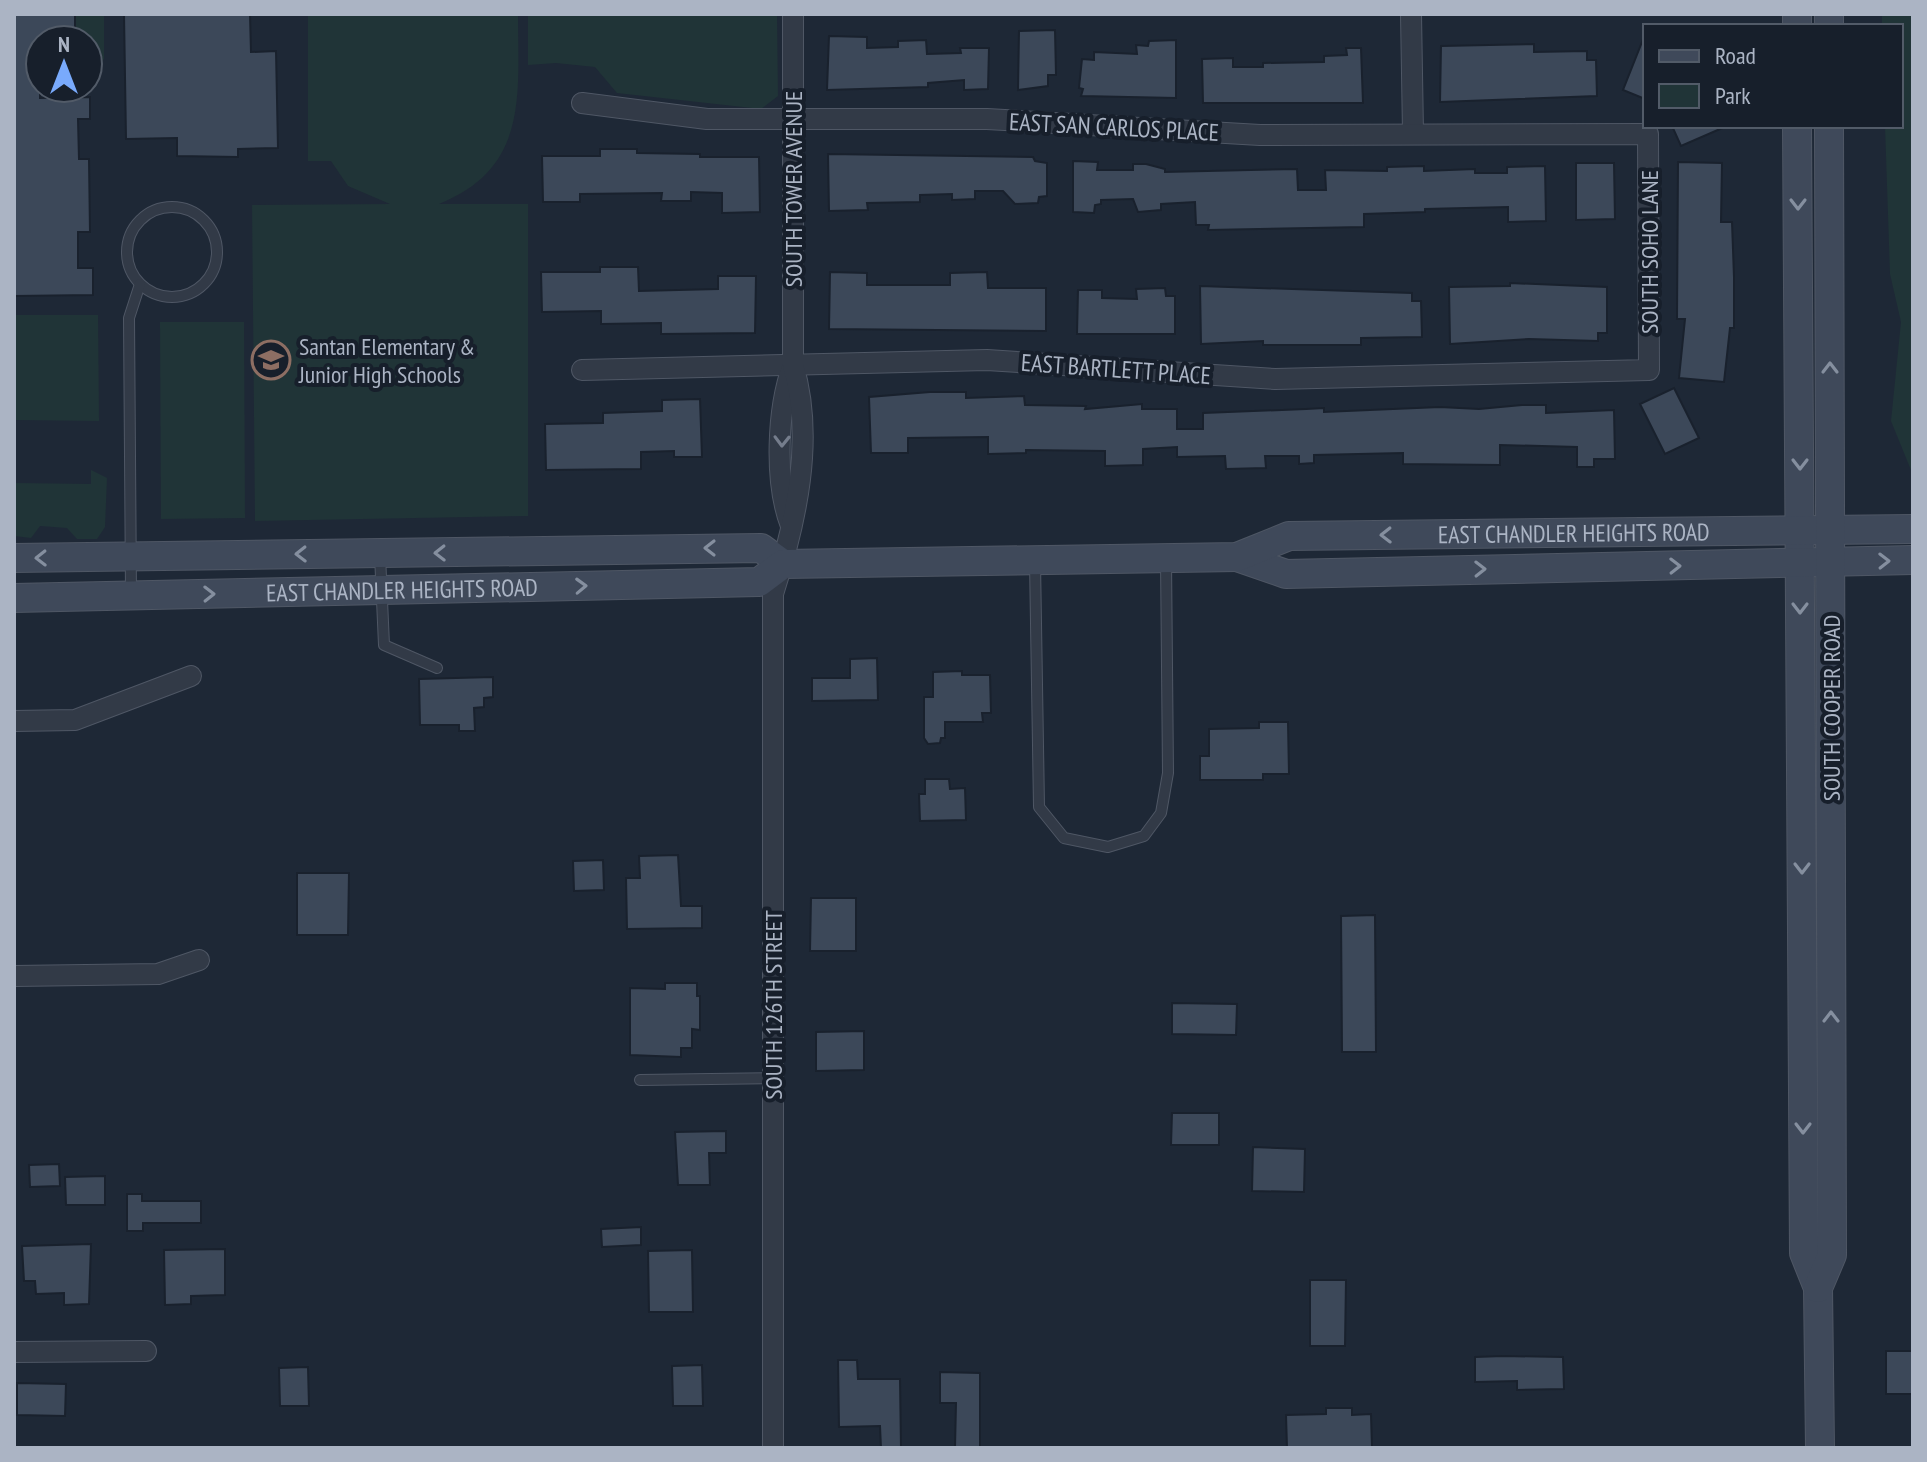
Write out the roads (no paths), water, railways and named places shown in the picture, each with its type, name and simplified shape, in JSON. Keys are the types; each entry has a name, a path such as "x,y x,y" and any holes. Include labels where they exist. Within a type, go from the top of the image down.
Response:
{"main road":[{"name":"SOUTH COOPER ROAD","path":"1797,128 1804,1253 1818,1288 1820,1448"},
{"name":"SOUTH COOPER ROAD","path":"1818,1288 1832,1255 1829,128"},
{"name":"EAST CHANDLER HEIGHTS ROAD","path":"14,598 759,582 783,564 1237,557 1289,536 1913,529"},
{"name":"EAST CHANDLER HEIGHTS ROAD","path":"14,558 761,548 783,564"},
{"name":"EAST CHANDLER HEIGHTS ROAD","path":"1237,557 1286,574 1913,560"}],"street":[{"name":"SOUTH TOWER AVENUE","path":"783,564 791,526 781,501 783,394 793,365 793,14"},
{"path":"1411,14 1413,133"},
{"name":"EAST SAN CARLOS PLACE","path":"582,103 707,119 987,119 1260,135 1648,134"},
{"name":"SOUTH SOHO LANE","path":"1648,134 1649,370"},
{"name":"EAST BARTLETT PLACE","path":"582,370 987,360 1275,379 1649,370"},
{"name":"SOUTH 126TH STREET","path":"773,1448 773,594 783,564"},
{"path":"14,721 75,720 191,676"},
{"path":"14,976 158,974 199,960"},
{"path":"14,1352 146,1351"}],"lane":[{"path":"131,596 129,318 140,284 126,257 133,228 156,210 172,207 200,217 210,228 217,256 205,282 180,296 166,297 140,284"},
{"path":"379,553 384,645 437,668"},
{"path":"1035,562 1039,807 1064,838 1108,847 1144,836 1161,813 1168,773 1166,559"},
{"path":"640,1080 773,1078"}],"place":[{"name":"Santan Elementary & Junior High Schools","path":"271,360"}]}
